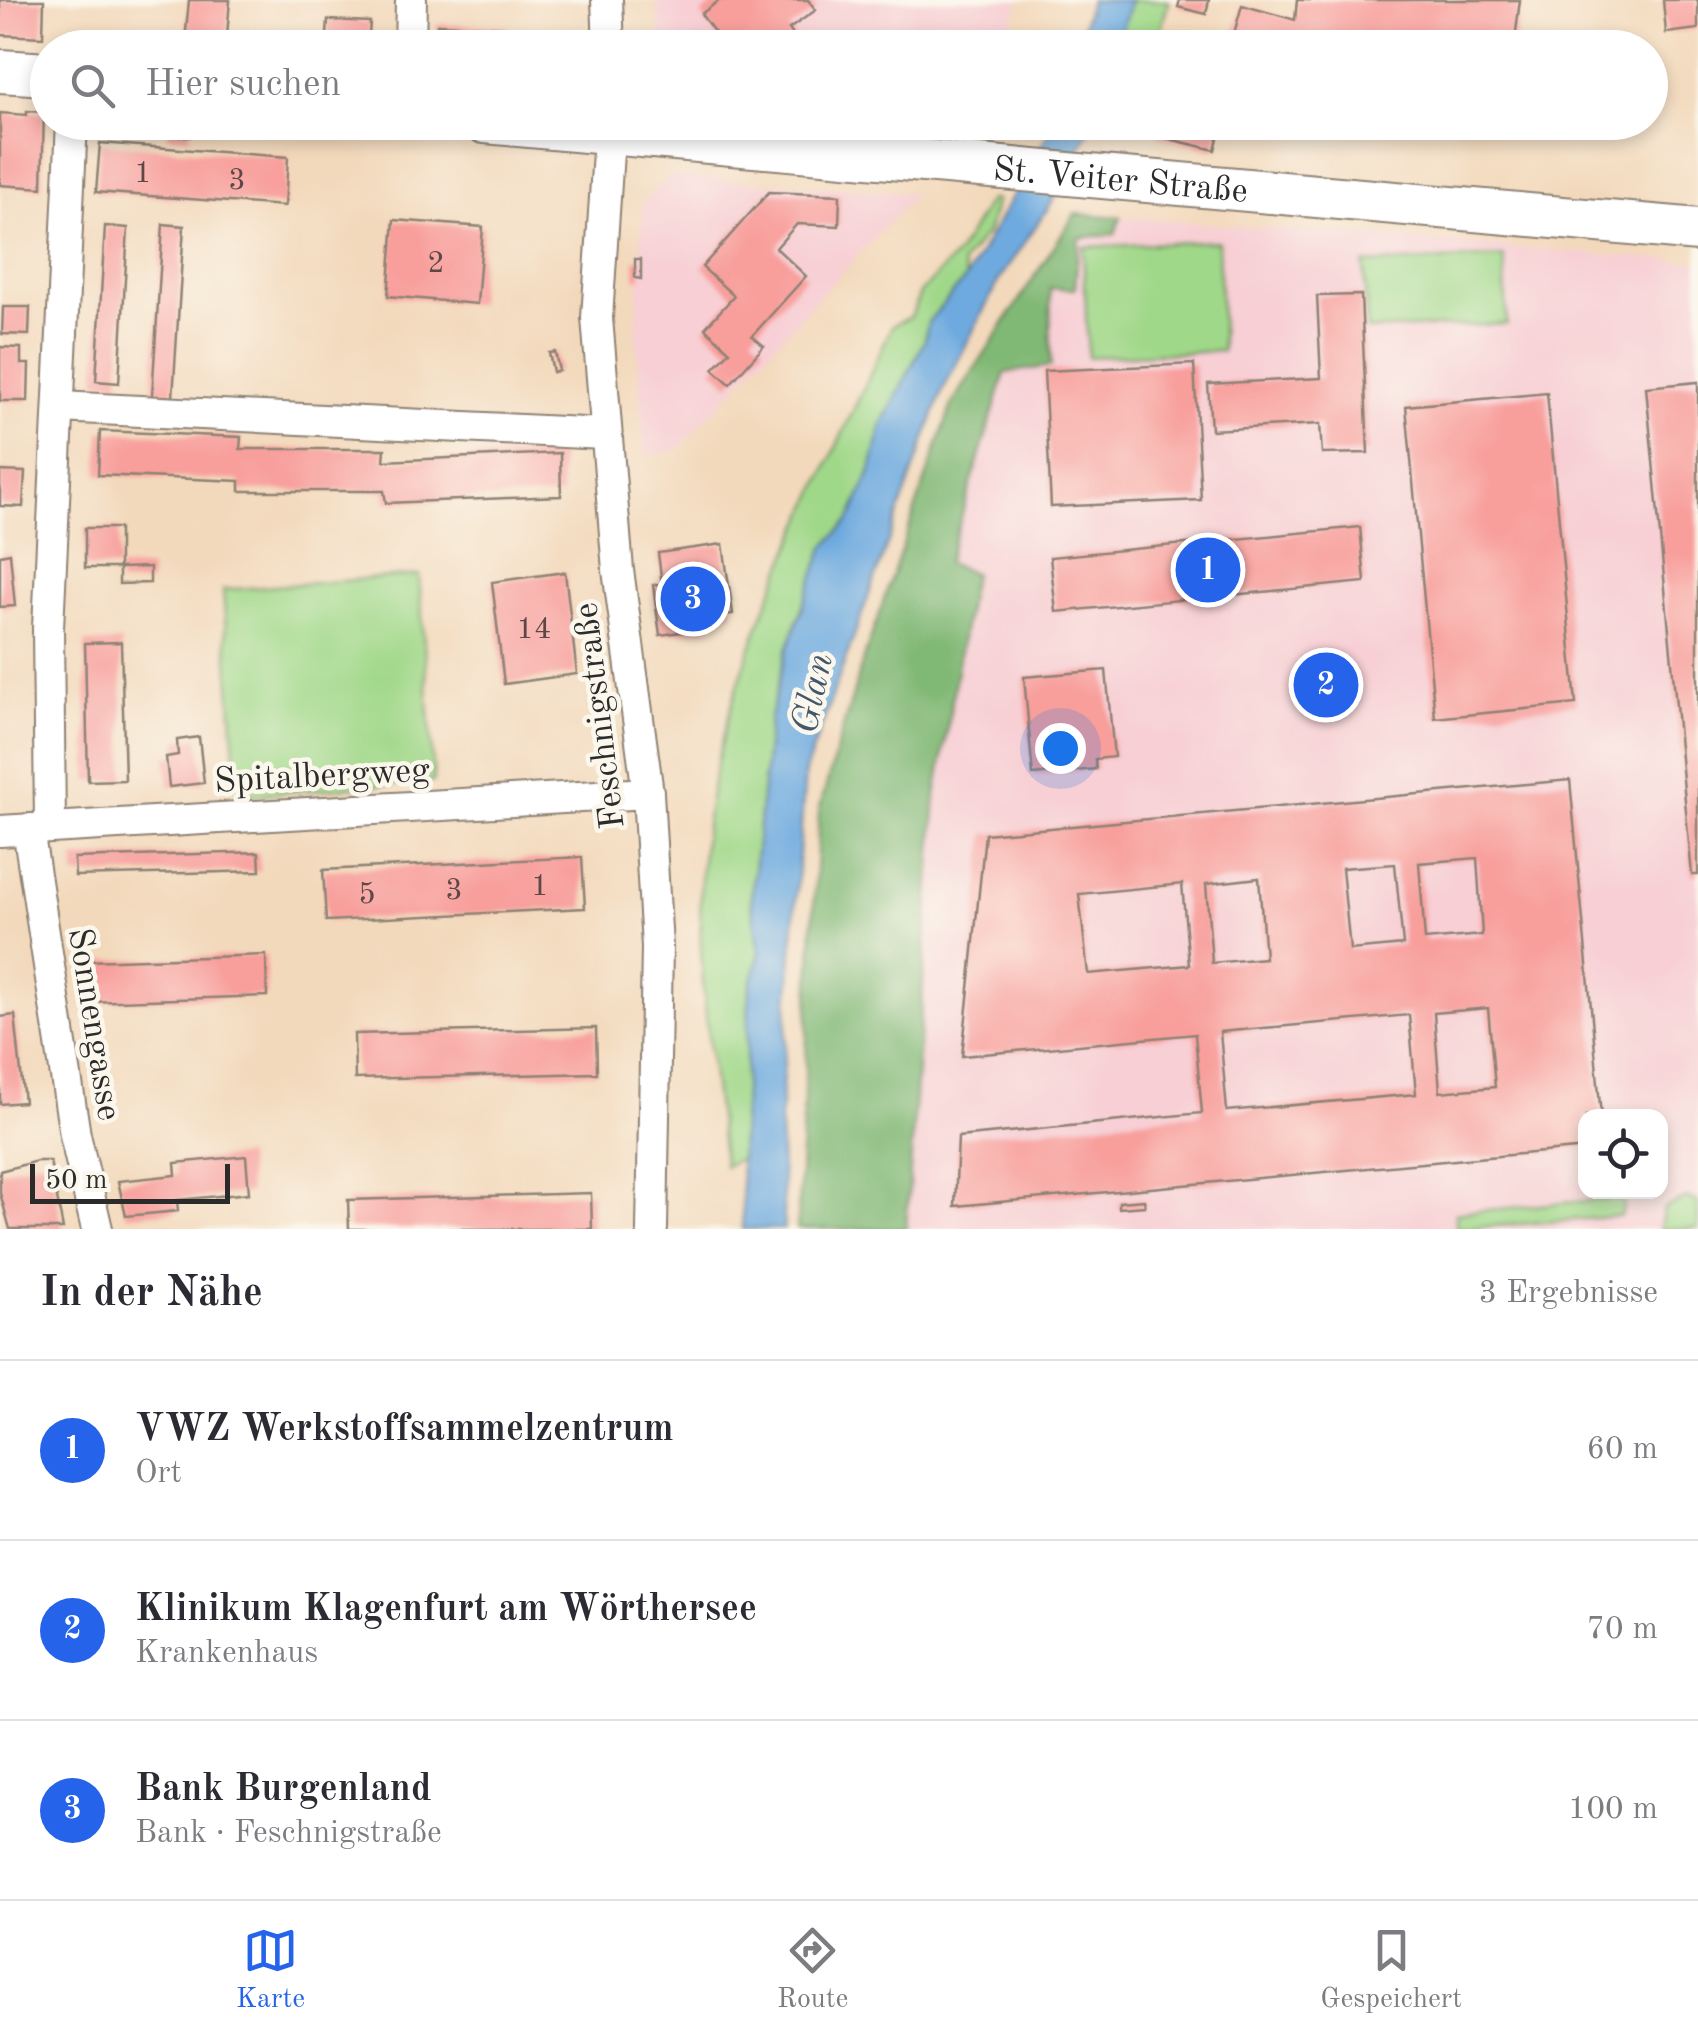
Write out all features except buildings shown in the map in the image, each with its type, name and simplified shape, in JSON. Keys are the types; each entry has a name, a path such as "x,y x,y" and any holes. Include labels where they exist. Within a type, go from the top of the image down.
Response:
{"main road":[{"path":"0,71 30,73"},
{"name":"St. Veiter Straße","path":"728,140 1698,230"}],"street":[{"path":"410,30 411,0"},
{"path":"607,0 608,30"},
{"name":"Sonnengasse","path":"71,140 48,628 26,829 75,1135 98,1229"},
{"name":"Feschnigstraße","path":"609,140 596,318 618,570 648,793 657,947 652,1229"},
{"path":"59,407 604,434"},
{"name":"Spitalbergweg","path":"26,829 648,793"}],"shaded area":[{"path":"656,0 1020,0 1009,30 659,30"},
{"path":"670,176 915,194 677,450 645,456 636,336 643,202"},
{"path":"1121,217 1698,262 1698,1229 906,1229 936,796 973,574 947,563 1005,373 1051,366 1050,287 1079,238 1115,234"}],"green space":[{"path":"1131,0 1169,0 1161,30 1122,30"},
{"path":"989,200 996,200 988,231 962,263 966,278 928,322 925,340 882,425 870,474 850,520 824,548 786,652 770,718 751,901 760,952 750,987 740,1159 724,1166 704,999 700,915 705,832 716,766 733,701 780,573 892,326 911,317 920,293 958,253"},
{"path":"1075,214 1121,217 1115,234 1079,238 1075,289 1050,288 1051,366 1005,373 947,563 973,573 936,796 906,1229 797,1229 819,810 863,660 952,404"},
{"path":"1218,241 1222,351 1088,357 1083,247"},
{"path":"1504,257 1507,324 1367,330 1364,264"},
{"path":"419,575 434,781 238,796 223,590"},
{"path":"1687,1198 1698,1202 1698,1229 1660,1229 1664,1208"},
{"path":"1606,1199 1624,1203 1621,1216 1457,1229 1455,1213"}],"water":[{"path":"1090,0 1131,0 1121,30 1082,30"},
{"name":"Glan","path":"1044,140 1084,140 1050,205 999,280 942,392 805,772 780,1119 784,1229 743,1229 740,1159 750,987 760,952 751,901 770,718 786,652 824,548 850,520 870,474 882,425 925,340 928,322 966,278"}],"place":[{"name":"VWZ Werkstoffsammelzentrum","path":"1208,570"},
{"name":"Bank Burgenland","path":"693,599"},
{"name":"Klinikum Klagenfurt am Wörthersee","path":"1326,685"}]}
